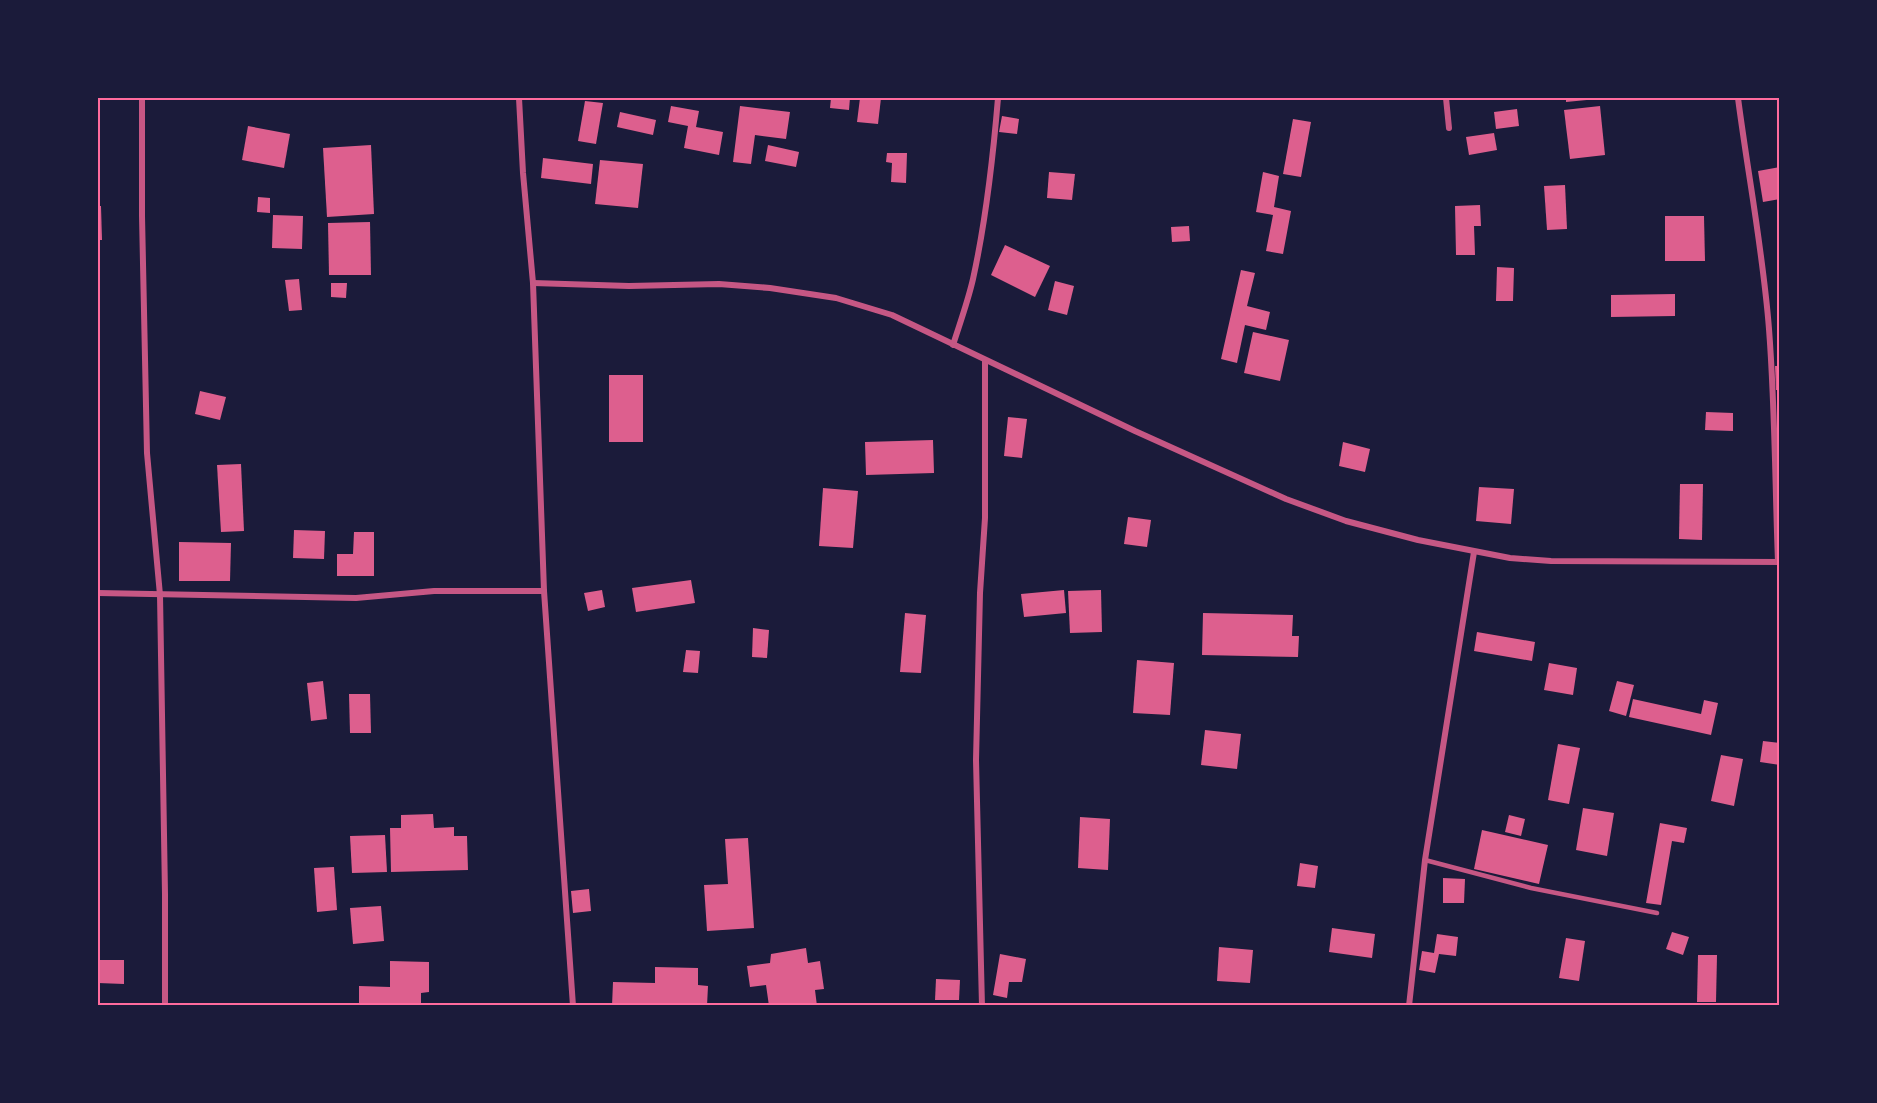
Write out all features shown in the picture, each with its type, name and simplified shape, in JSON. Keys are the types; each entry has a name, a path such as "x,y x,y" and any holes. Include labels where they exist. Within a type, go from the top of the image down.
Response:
{"street":[{"path":"142,98 147,453 160,595 165,1005"},
{"path":"519,98 533,282 544,591 573,1005"},
{"path":"953,345 972,281 981,232 998,98"},
{"path":"1446,98 1449,128"},
{"path":"533,282 630,286 719,284 770,288 836,298 892,315 1135,431 1286,499 1346,521 1418,540 1510,558 1551,561 1779,562 1769,327 1753,190 1738,98"},
{"path":"982,1005 976,760 980,593 985,518 986,361"},
{"path":"1409,1005 1425,860 1474,552"},
{"path":"98,593 356,598 434,591 544,591"}],"lane":[{"path":"1425,860 1531,888 1657,913"}],"building":[{"path":"831,98 850,98 849,110 830,108"},
{"path":"860,98 881,98 878,124 857,122"},
{"path":"1566,98 1597,98 1597,99 1566,102"},
{"path":"585,101 603,103 596,144 578,141"},
{"path":"671,106 699,111 696,127 723,132 719,155 684,148 688,126 668,122"},
{"path":"740,106 790,112 786,139 755,135 751,164 733,162"},
{"path":"1600,106 1605,155 1570,159 1564,110"},
{"path":"1517,109 1519,126 1496,129 1494,112"},
{"path":"620,112 656,120 653,135 617,127"},
{"path":"1002,116 1019,119 1017,134 999,132"},
{"path":"1293,119 1311,122 1301,177 1283,174"},
{"path":"248,126 290,134 284,168 242,160"},
{"path":"1494,133 1497,150 1469,155 1466,137"},
{"path":"371,145 374,214 327,217 323,148"},
{"path":"768,145 799,152 796,167 765,161"},
{"path":"887,153 907,153 906,183 891,182 892,163 886,162"},
{"path":"543,158 593,164 591,184 541,178"},
{"path":"600,160 643,164 638,208 595,204"},
{"path":"1780,167 1780,199 1763,202 1758,171"},
{"path":"1049,172 1075,174 1072,200 1047,198"},
{"path":"1263,172 1279,176 1274,207 1291,211 1283,254 1266,251 1273,215 1256,212"},
{"path":"1565,185 1567,229 1547,230 1544,186"},
{"path":"258,197 270,198 270,213 257,212"},
{"path":"1480,205 1481,226 1474,226 1475,255 1456,255 1455,206"},
{"path":"98,206 101,206 102,240 98,240"},
{"path":"273,215 303,216 302,249 272,248"},
{"path":"1665,216 1704,216 1705,261 1665,261"},
{"path":"370,222 371,275 329,275 328,223"},
{"path":"1189,226 1190,241 1172,242 1171,227"},
{"path":"1005,245 1050,266 1035,297 991,275"},
{"path":"1497,267 1514,268 1513,301 1496,301"},
{"path":"1241,270 1255,273 1247,306 1270,312 1266,330 1245,325 1237,363 1221,359"},
{"path":"299,279 302,310 289,311 285,280"},
{"path":"1055,281 1074,286 1067,315 1048,310"},
{"path":"331,283 347,283 346,298 331,297"},
{"path":"1675,294 1675,316 1611,317 1611,295"},
{"path":"1253,332 1289,340 1280,381 1244,373"},
{"path":"1775,366 1780,366 1780,390 1776,390"},
{"path":"609,375 643,375 643,442 609,442"},
{"path":"200,391 226,397 220,420 195,414"},
{"path":"1706,412 1733,413 1733,431 1705,430"},
{"path":"1008,417 1027,419 1022,458 1004,456"},
{"path":"933,440 934,473 866,475 865,442"},
{"path":"1343,442 1370,449 1365,472 1339,466"},
{"path":"241,464 244,531 221,532 217,465"},
{"path":"1680,484 1703,484 1702,540 1679,539"},
{"path":"1479,487 1514,489 1511,524 1476,521"},
{"path":"823,488 858,491 853,548 819,546"},
{"path":"1128,517 1151,520 1147,547 1124,544"},
{"path":"294,530 325,531 324,559 293,558"},
{"path":"354,532 374,532 374,576 337,576 337,554 353,554"},
{"path":"179,542 231,543 230,581 179,581"},
{"path":"691,580 695,603 636,612 632,588"},
{"path":"602,590 605,607 588,611 584,593"},
{"path":"1064,590 1066,613 1024,617 1021,594"},
{"path":"1101,590 1102,632 1070,633 1068,591"},
{"path":"905,613 926,615 921,673 900,672"},
{"path":"1203,613 1293,615 1292,636 1299,636 1298,657 1202,655"},
{"path":"753,628 769,630 767,658 752,657"},
{"path":"1477,632 1535,642 1532,661 1474,651"},
{"path":"686,650 700,651 698,673 683,672"},
{"path":"1137,660 1174,663 1170,715 1133,713"},
{"path":"1549,663 1577,668 1573,695 1544,690"},
{"path":"323,681 327,719 311,721 307,683"},
{"path":"1617,681 1634,685 1626,716 1609,711"},
{"path":"349,694 370,694 371,733 350,733"},
{"path":"1633,699 1701,714 1704,700 1718,703 1711,735 1629,717"},
{"path":"1205,730 1241,734 1237,769 1201,765"},
{"path":"1763,741 1780,743 1780,765 1760,762"},
{"path":"1558,744 1580,748 1569,804 1548,800"},
{"path":"1721,755 1743,759 1734,806 1711,801"},
{"path":"1583,808 1614,813 1607,856 1576,850"},
{"path":"433,814 434,828 454,827 454,836 467,836 468,870 391,872 390,828 401,828 401,815"},
{"path":"1509,815 1525,819 1521,836 1505,832"},
{"path":"1080,817 1110,819 1108,870 1078,868"},
{"path":"1660,823 1687,828 1684,843 1672,841 1661,905 1646,903"},
{"path":"1482,830 1548,845 1539,884 1474,869"},
{"path":"385,835 387,872 352,873 350,836"},
{"path":"748,838 754,928 707,931 704,885 728,884 725,839"},
{"path":"1300,863 1318,866 1315,888 1297,886"},
{"path":"334,867 337,910 317,912 314,868"},
{"path":"1443,878 1465,879 1464,903 1443,903"},
{"path":"589,889 591,911 573,913 571,891"},
{"path":"381,906 384,941 353,944 350,908"},
{"path":"1332,928 1375,934 1372,958 1329,952"},
{"path":"1672,932 1689,937 1683,955 1666,949"},
{"path":"1437,934 1458,937 1456,956 1439,954 1435,973 1419,970 1422,951 1434,953"},
{"path":"1566,938 1585,941 1579,981 1559,978"},
{"path":"1219,947 1253,950 1250,983 1217,981"},
{"path":"806,948 808,963 820,961 824,989 815,990 817,1006 769,1006 766,985 750,987 747,966 770,963 771,954"},
{"path":"1000,954 1026,959 1022,982 1009,982 1007,998 993,995"},
{"path":"1698,955 1717,955 1716,1002 1697,1002"},
{"path":"98,960 124,960 124,984 98,983"},
{"path":"390,961 429,962 429,992 421,993 421,1006 359,1006 359,986 390,987"},
{"path":"655,967 698,968 698,985 708,986 707,1006 612,1006 613,982 655,983"},
{"path":"936,979 960,980 959,1000 935,1000"}]}
